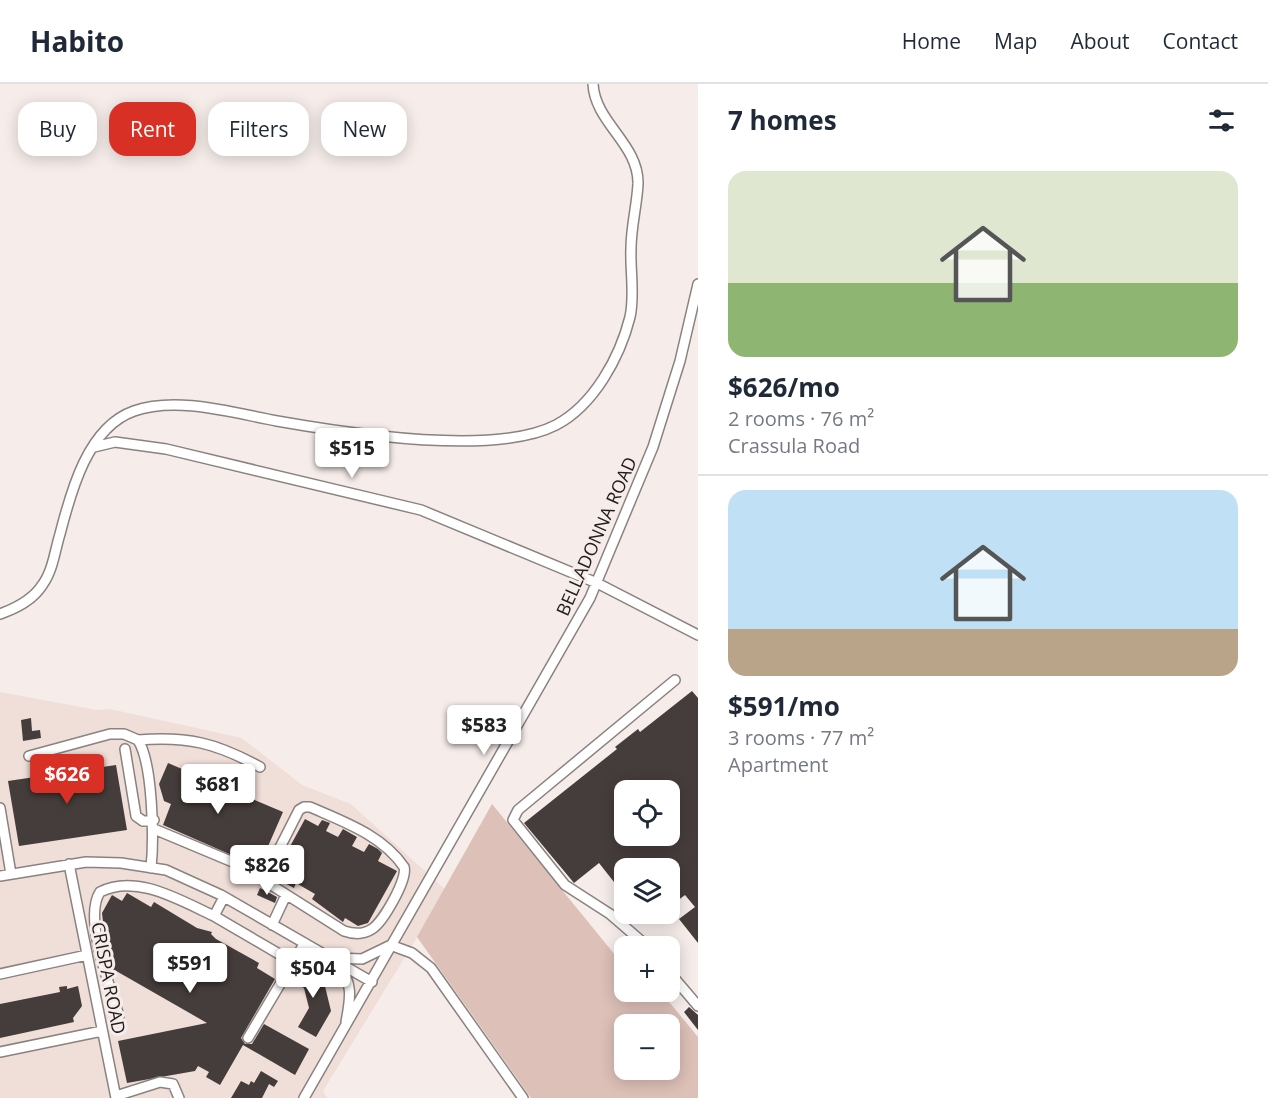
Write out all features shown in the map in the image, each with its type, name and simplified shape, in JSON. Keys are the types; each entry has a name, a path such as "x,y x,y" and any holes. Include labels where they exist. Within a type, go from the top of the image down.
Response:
{"street":[{"path":"0,614 25,602 45,583 62,524 84,463 106,429 124,415 164,405 207,409 341,432 461,440 524,435 543,430 571,416 592,395 625,334 632,306 631,247 637,170 628,149 597,102 593,84"},
{"name":"BELLADONNA ROAD","path":"304,1098 394,944 597,583 653,447 680,361 698,284"},
{"path":"94,447 115,442 166,449 413,508 597,583 698,635"},
{"path":"635,936 610,914 565,885 513,820 518,810 675,680"},
{"path":"29,756 110,734 124,734 138,740 163,738 200,741 237,754 260,767"},
{"path":"138,740 143,756 154,825 152,868"},
{"path":"125,749 136,816 252,870"},
{"path":"304,807 310,807 366,833 399,860 405,871 401,884 380,921 368,932 351,934 344,931 286,895 268,883 266,875 299,810 304,807"},
{"path":"0,808 4,852 11,874"},
{"path":"0,876 69,864 121,863 152,868 190,880 224,897 372,982"},
{"name":"CRISPA ROAD","path":"69,864 116,1097"},
{"path":"119,1016 101,956 94,907 100,892 111,886 136,886 168,896 214,916 279,954"},
{"path":"272,925 286,895"},
{"path":"214,916 224,897"},
{"path":"248,1038 304,944"},
{"path":"328,957 344,960 362,959 394,944 412,954 431,968 523,1098"},
{"path":"0,974 87,955"},
{"path":"328,957 344,972 350,990 344,1031"},
{"path":"680,985 698,1006"},
{"path":"0,1052 102,1032"},
{"path":"116,1097 160,1082 173,1084 179,1098"}],"shaded area":[{"path":"0,692 97,710 110,709 242,738 302,785 351,804 446,890 323,1091 327,1098 0,1098"},
{"path":"492,804 614,954 614,1002 669,1002 679,1014 614,1014 614,1080 680,1080 680,1015 698,1037 698,1098 531,1098 417,937"}],"building":[{"path":"692,691 698,698 698,943 680,920 695,907 685,895 680,899 680,858 614,858 614,882 599,863 574,883 524,823 617,749 615,747 638,729 640,732"},
{"path":"31,718 32,731 40,730 41,738 23,741 21,720"},
{"path":"168,763 283,812 259,867 163,825 171,804 164,801 159,784"},
{"path":"116,765 127,830 19,846 8,781"},
{"path":"305,819 318,826 322,820 330,823 326,831 338,837 343,829 357,837 352,846 364,852 369,844 378,849 382,853 378,861 397,871 368,923 358,926 345,918 343,922 312,899 315,894 296,883 294,888 279,880 282,875 276,872"},
{"path":"260,888 277,897 275,903 257,895"},
{"path":"127,893 151,907 154,902 197,928 212,932 211,934 216,939 259,963 257,968 275,979 241,1038 245,1044 252,1044 264,1024 309,1049 295,1075 243,1045 220,1085 206,1077 209,1072 198,1066 195,1071 127,1083 118,1041 207,1023 111,968 114,960 107,955 110,951 106,948 102,913 112,895 122,901"},
{"path":"301,962 322,974 331,1011 316,1037 298,1027 309,1008 304,988 290,980"},
{"path":"67,986 67,989 78,986 82,1006 73,1018 74,1022 0,1038 0,1004 60,992 59,987"},
{"path":"689,1007 698,1015 698,1030 684,1012"},
{"path":"261,1071 278,1081 274,1087 269,1084 262,1098 231,1098 241,1081 249,1085 251,1081 254,1083"}]}
